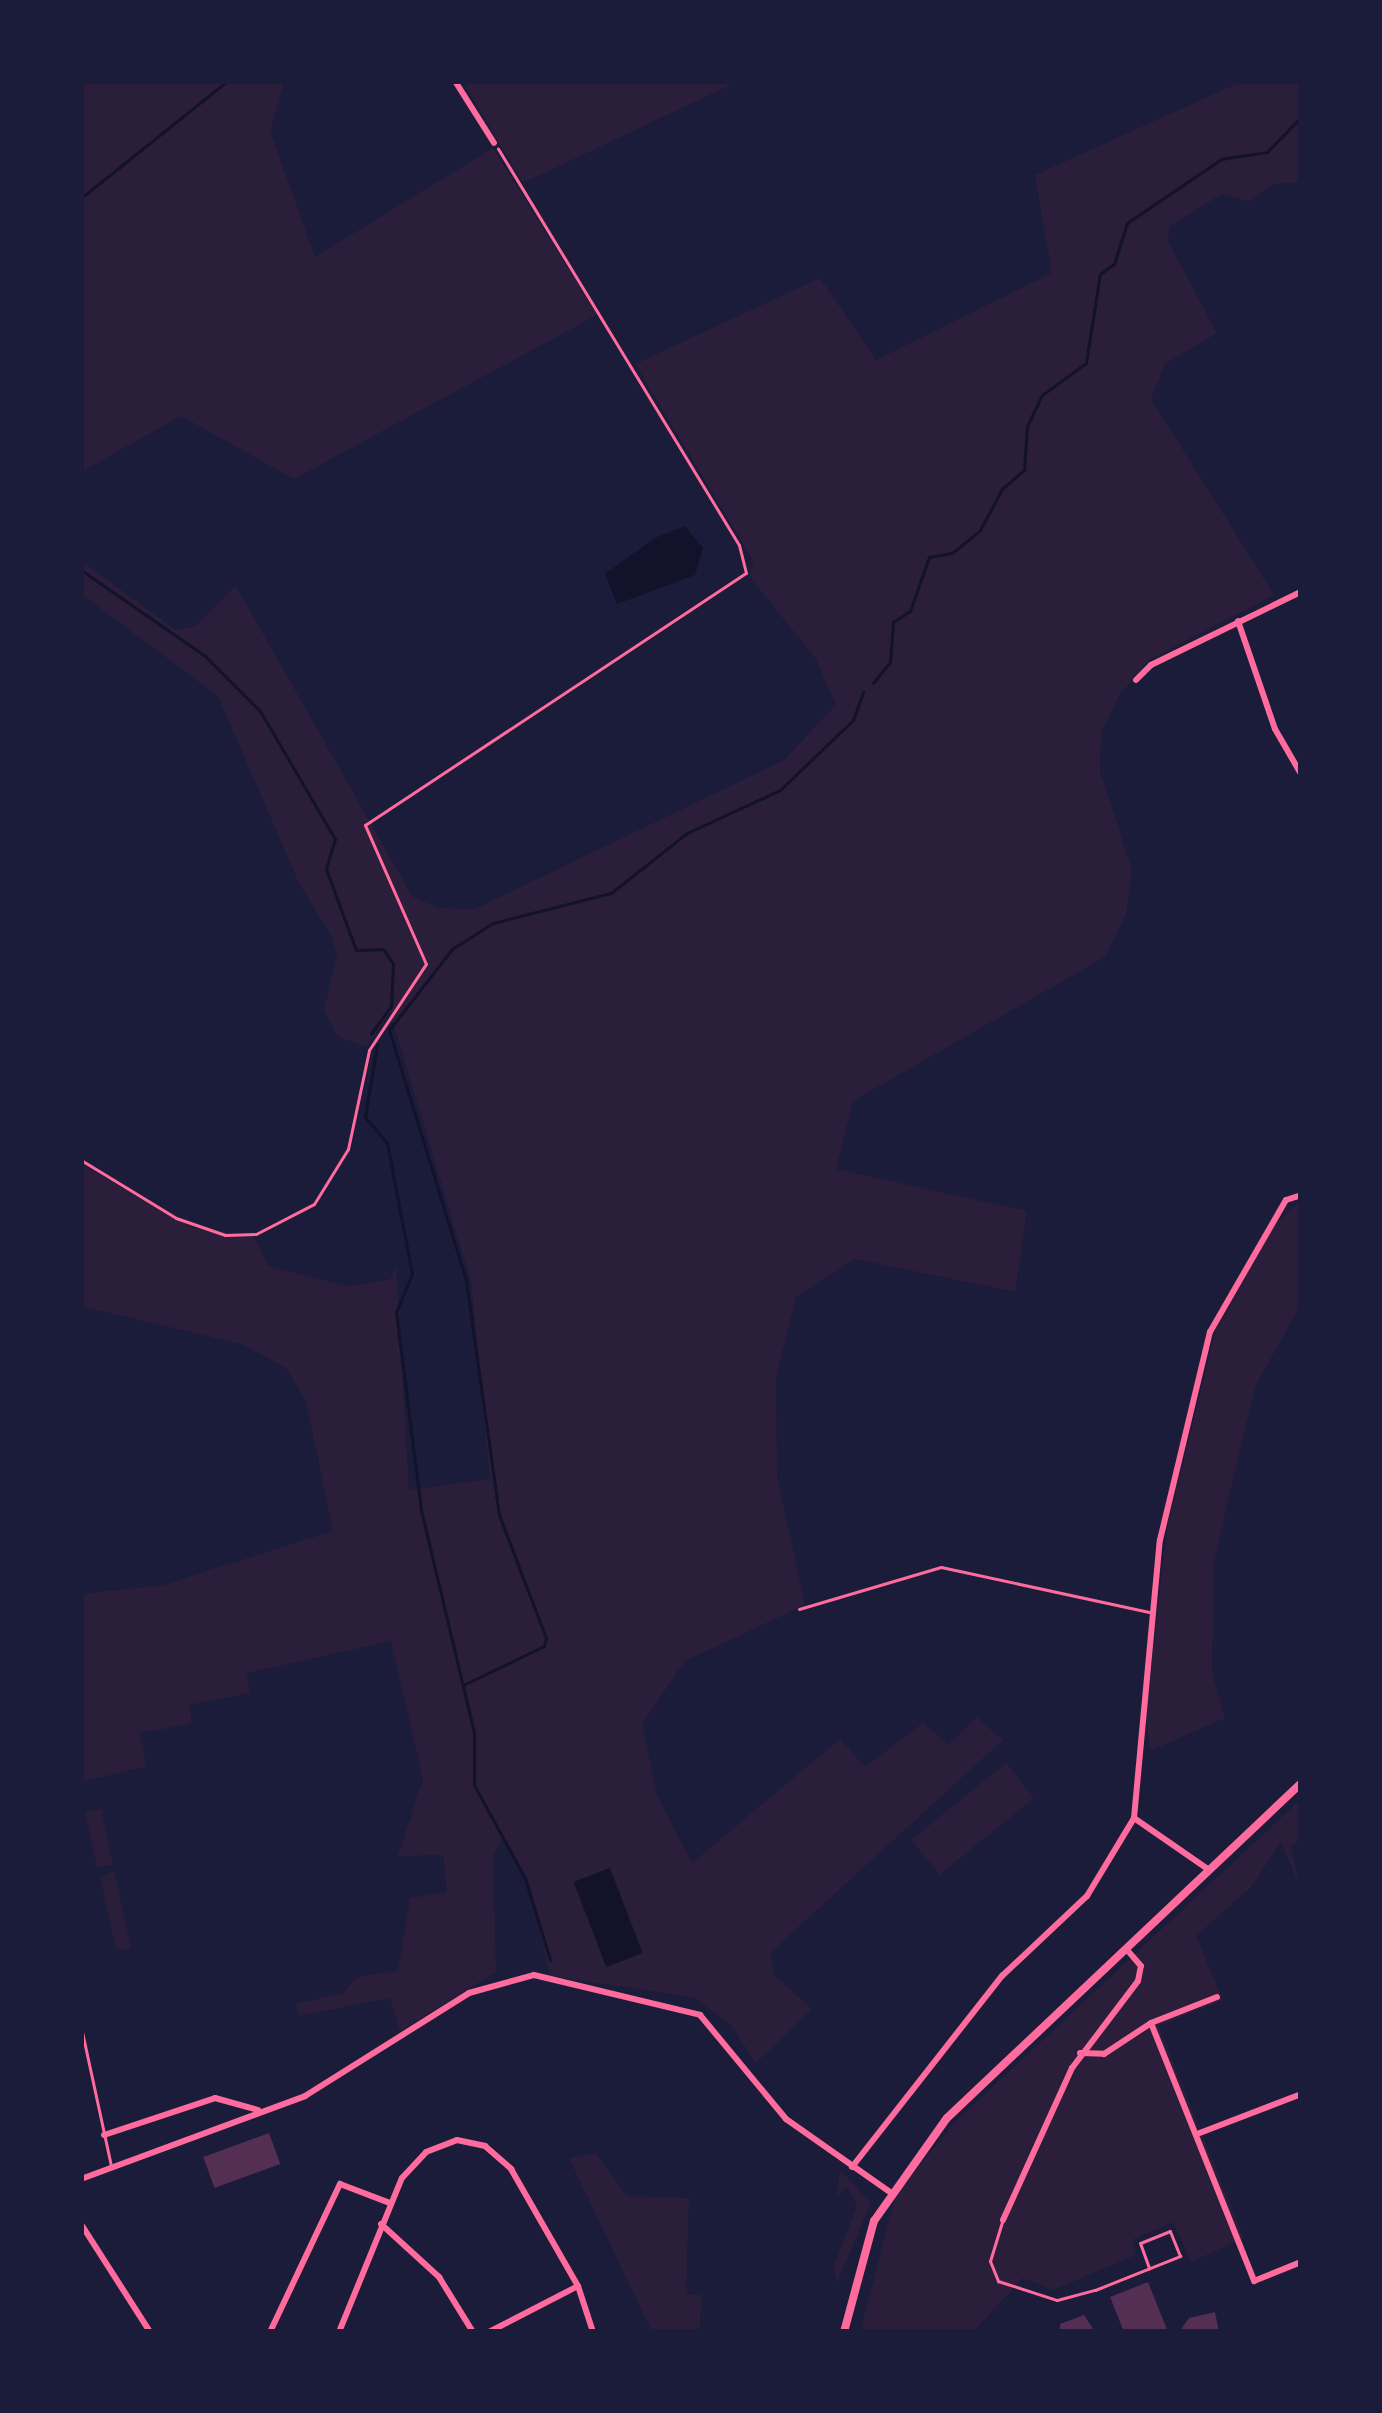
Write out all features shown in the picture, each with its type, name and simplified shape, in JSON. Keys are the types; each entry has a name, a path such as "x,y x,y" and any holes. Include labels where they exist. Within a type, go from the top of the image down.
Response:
{"street":[{"path":"455,81 495,145"},
{"path":"1136,680 1238,621 1301,592"},
{"path":"1238,621 1275,729 1301,774"},
{"path":"852,2167 1002,1976 1087,1896 1134,1818 1160,1540 1210,1332 1286,1200 1301,1196"},
{"path":"844,2332 864,2246 890,2192 947,2118 1301,1784"},
{"path":"1134,1818 1155,1828 1212,1872"},
{"path":"1003,2220 1080,2053 1138,1981 1141,1966 1127,1950"},
{"path":"81,2179 336,2079 490,1983 550,1976 700,2014 786,2119 890,2192"},
{"path":"1080,2053 1104,2054 1150,2023 1217,1996"},
{"path":"1150,2023 1254,2281 1301,2262"},
{"path":"1197,2134 1301,2094"},
{"path":"104,2135 215,2098 262,2111"},
{"path":"342,2329 390,2203 426,2152 457,2140 485,2146 512,2169 578,2286 593,2332"},
{"path":"270,2332 340,2184 390,2203"},
{"path":"81,2224 150,2332"},
{"path":"381,2224 440,2277 472,2332"},
{"path":"489,2332 578,2286"}],"lane":[{"path":"799,1609 941,1567 1152,1612"},
{"path":"81,2027 111,2168"},
{"path":"1003,2220 990,2261 998,2281 1037,2294 1066,2300 1149,2268 1180,2256 1170,2231 1140,2242 1149,2268"}],"path":[{"path":"81,1160 176,1218 225,1235 256,1234 314,1204 348,1149 368,1050 426,964 365,825 748,566 495,145"}],"shaded area":[{"path":"81,81 284,81 270,131 315,257 493,148 597,315 294,479 181,416 81,472"},
{"path":"480,81 739,81 523,183 465,86"},
{"path":"1243,81 1301,81 1301,182 1273,184 1249,202 1222,194 1170,226 1168,241 1217,333 1165,364 1151,399 1274,595 1149,660 1119,696 1101,733 1100,771 1132,870 1126,914 1105,957 853,1101 836,1169 1027,1211 1015,1292 855,1259 796,1297 776,1377 777,1475 805,1605 685,1661 642,1724 657,1795 692,1863 840,1739 865,1767 923,1723 949,1745 977,1717 1003,1740 771,1952 774,1975 812,2009 756,2063 731,2025 693,1997 550,1976 530,1887 503,1838 493,1855 496,1972 400,2031 390,1998 299,2016 296,2004 343,1993 357,1977 398,1971 410,1898 447,1892 443,1855 398,1856 423,1779 391,1641 247,1673 250,1693 189,1705 192,1724 139,1733 147,1766 81,1782 81,1594 163,1585 333,1531 306,1401 286,1368 242,1344 84,1307 81,1164 195,1229 254,1236 268,1266 347,1286 390,1280 396,1266 409,1490 490,1479 471,1281 390,1013 366,1047 337,1036 324,1010 337,956 331,935 299,883 218,696 81,594 81,561 176,630 195,626 236,586 412,896 438,908 475,909 784,760 836,705 816,659 749,576 754,562 635,364 820,278 876,360 1052,273 1035,175"},
{"path":"685,526 703,548 695,575 617,604 605,574 655,538"},
{"path":"1301,1200 1301,1304 1255,1387 1214,1560 1212,1672 1225,1718 1150,1751 1146,1714 1167,1529 1215,1332 1275,1224"},
{"path":"1006,1763 1034,1798 940,1875 911,1840"},
{"path":"1301,1799 1301,1840 1290,1845 1301,1889 1281,1842 1252,1886 1196,1936 1223,2000 1159,2026 1244,2238 1191,2262 1173,2222 1132,2240 1136,2255 1053,2290 1023,2278 973,2332 860,2332 896,2194 954,2123"},
{"path":"101,1809 113,1865 97,1868 85,1812"},
{"path":"610,1868 643,1953 606,1967 574,1882"},
{"path":"114,1871 131,1948 126,1949 116,1949 100,1877"},
{"path":"596,2154 627,2196 689,2198 686,2294 701,2295 700,2332 652,2332 569,2158"},
{"path":"840,2170 871,2203 837,2283 833,2268 857,2205 847,2187 837,2196"}],"building":[{"path":"269,2133 280,2164 215,2188 203,2157"},
{"path":"1148,2282 1168,2332 1124,2332 1110,2297"},
{"path":"1215,2312 1219,2332 1179,2332 1189,2318"},
{"path":"1084,2315 1095,2332 1060,2332 1060,2324"}],"waterway":[{"path":"81,198 227,81"},
{"path":"873,683 890,662 893,622 910,611 929,557 952,553 980,530 1002,489 1024,470 1027,426 1042,395 1086,363 1100,274 1114,264 1127,223 1221,159 1267,152 1301,117"},
{"path":"81,570 205,656 260,711 335,839 326,869 356,950 383,949 393,964 391,1006 371,1034"},
{"path":"463,1685 544,1646 546,1638 499,1515 466,1280 389,1030 452,949 493,923 611,893 687,833 780,790 853,720 863,692"},
{"path":"377,1045 365,1117 387,1143 412,1274 396,1312 421,1510 474,1732 474,1785 525,1878 550,1960"}]}
